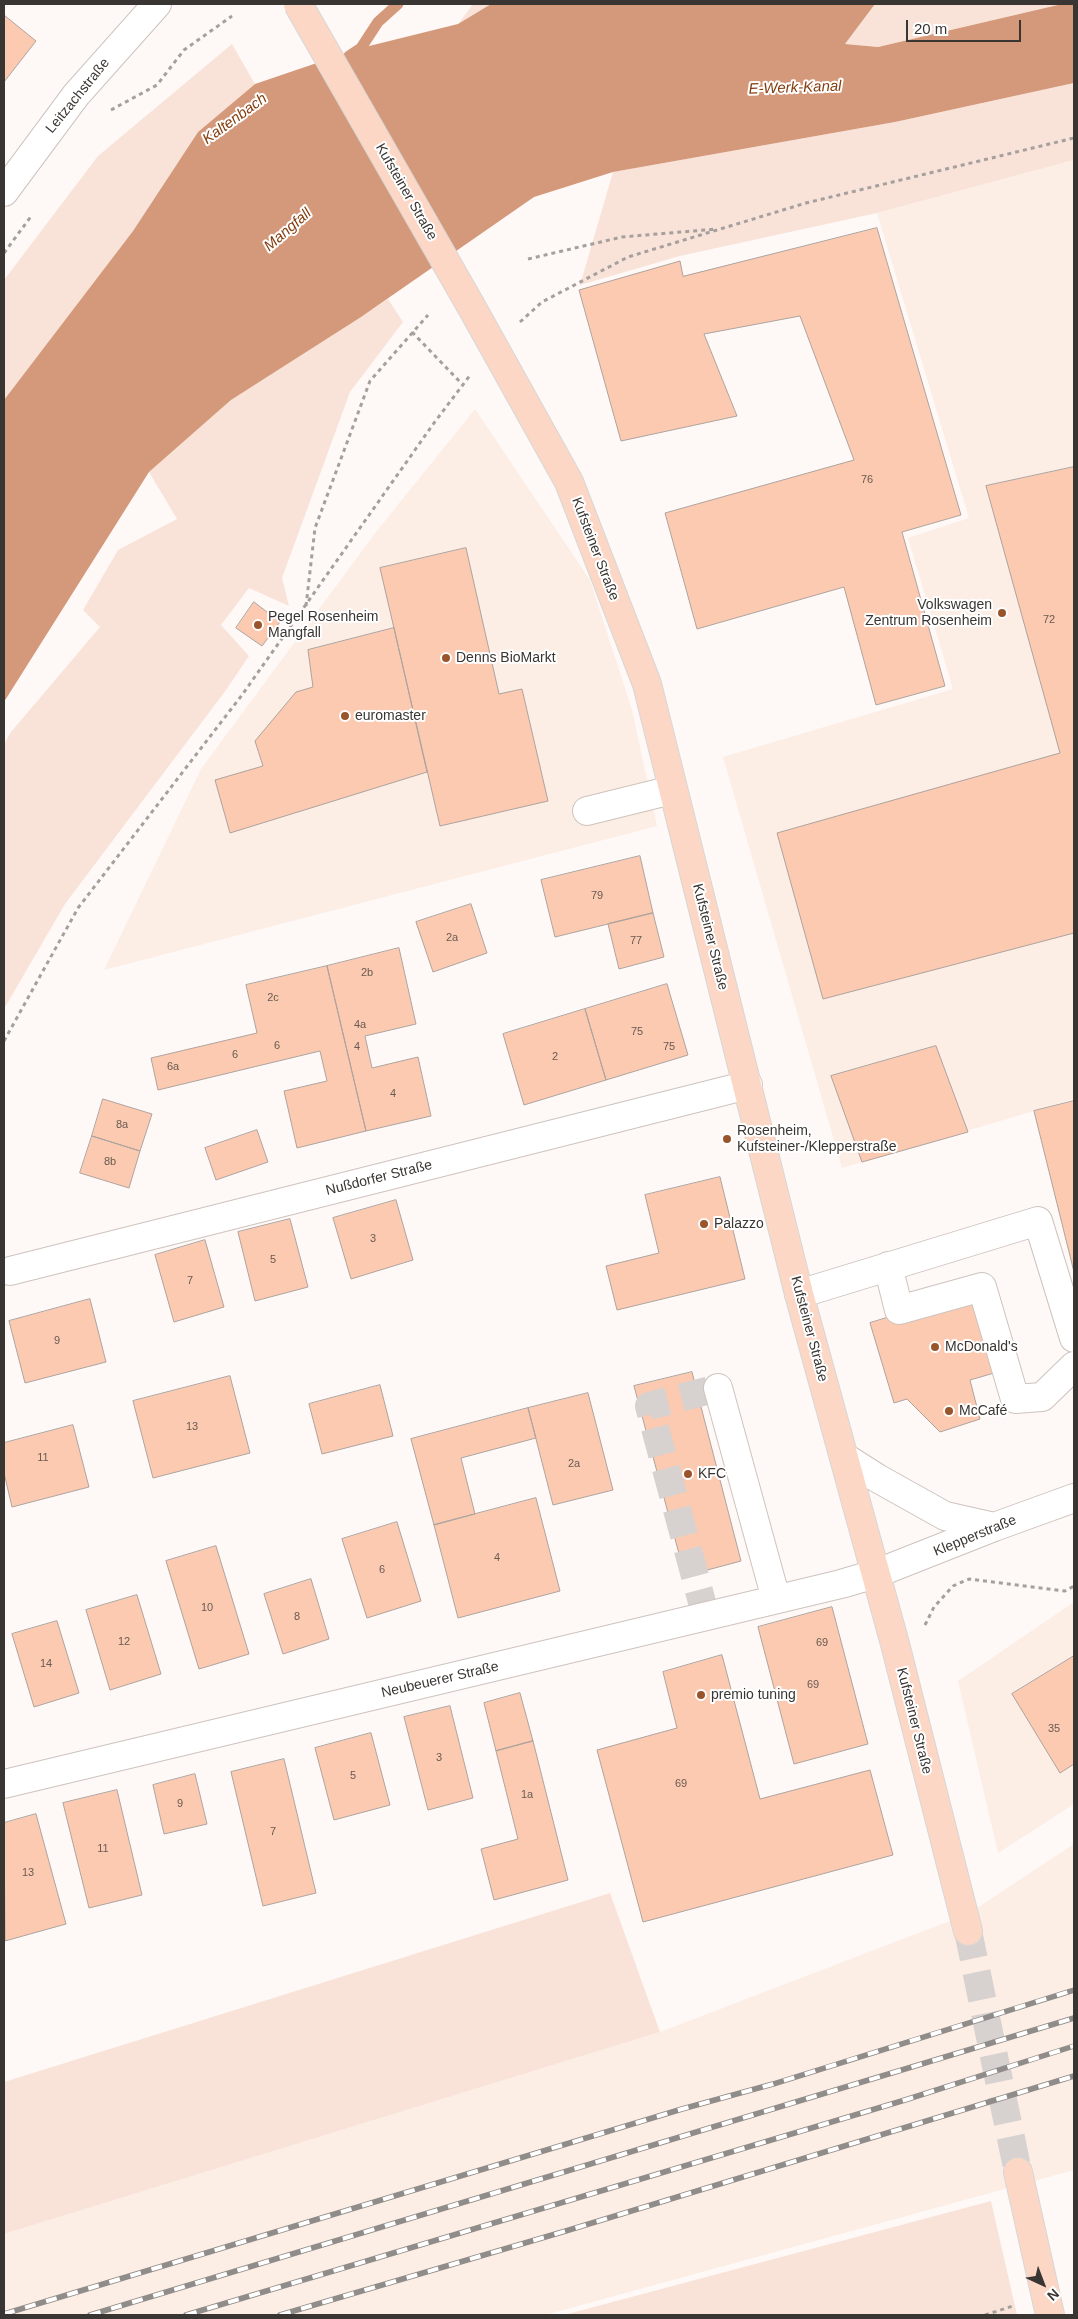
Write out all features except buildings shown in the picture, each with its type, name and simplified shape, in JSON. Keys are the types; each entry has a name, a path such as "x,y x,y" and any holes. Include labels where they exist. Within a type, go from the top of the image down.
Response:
{"main road":[{"name":"Kufsteiner Straße","path":"298,4 494,346 569,482 647,684 799,1294 844,1457 968,1930"},
{"path":"1018,2172 1050,2315"}],"street":[{"name":"Leitzachstraße","path":"4,192 76,95 157,4"},
{"path":"587,811 672,790"},
{"name":"Nußdorfer Straße","path":"10,1271 748,1085"},
{"path":"799,1294 1038,1221 1074,1338"},
{"path":"888,1266 899,1310 982,1287 1015,1398 1042,1397 1074,1366"},
{"path":"718,1388 776,1600"},
{"path":"844,1457 945,1516 994,1527"},
{"name":"Klepperstraße","path":"875,1574 1074,1498"},
{"name":"Neubeuerer Straße","path":"4,1784 776,1600 875,1574"}],"path":[{"path":"110,110 157,85 184,50 232,16"},
{"path":"4,1041 78,908 242,695 378,501 463,385 494,346 542,302 628,257 806,203 1074,138"},
{"path":"528,258 622,237 725,228"},
{"path":"306,606 315,528 370,381 428,315"},
{"path":"412,332 463,385"},
{"path":"922,1632 934,1607 953,1586 969,1579 1065,1591 1074,1586"},
{"path":"985,2315 1018,2304"}],"shaded area":[{"path":"473,4 491,4 458,24"},
{"path":"875,4 1062,4 878,47 845,44"},
{"path":"232,44 255,84 198,132 133,231 4,400 4,280 98,156"},
{"path":"1074,83 1074,160 877,213 680,256 580,285 613,172 895,122"},
{"name":"Volkswagen Zentrum Rosenheim","path":"1074,160 1074,1099 842,1168 723,757 953,689 908,538 969,518 877,213"},
{"path":"388,299 403,322 350,392 282,578 289,606 249,588 221,625 249,656 226,690 65,904 4,1009 4,744 11,732 100,627 83,610 118,550 177,519 149,472 231,400"},
{"path":"475,409 590,580 632,710 657,826 104,970 201,769 376,532"},
{"path":"1074,1602 1074,1804 998,1853 958,1681"},
{"path":"1074,1844 1074,2170 545,2315 4,2315 4,2234 660,2032 968,1914"},
{"path":"610,1893 660,2032 4,2234 4,2082"},
{"path":"991,2201 1017,2315 564,2315"}],"water":[{"path":"491,4 875,4 845,44 878,47 1062,4 1074,4 1074,83 895,122 613,172 534,197 361,317 231,400 149,472 4,702 4,400 133,231 198,132 255,84 361,48 458,24"}],"waterway":[{"name":"Kaltenbach","path":"349,56 361,48 378,22 398,4"}],"tunnel":[{"path":"706,1617 649,1406 718,1388"},
{"path":"968,1931 1018,2172"}],"railway":[{"path":"4,2314 682,2109 773,2084 1074,1990"},
{"path":"90,2315 1074,2018"},
{"path":"186,2315 905,2100 1074,2046"},
{"path":"280,2315 569,2230 1074,2076"}],"place":[{"name":"Volkswagen Zentrum Rosenheim","path":"1002,613"},
{"name":"Pegel Rosenheim Mangfall","path":"258,625"},
{"name":"Denns BioMarkt","path":"446,658"},
{"name":"euromaster","path":"345,716"},
{"name":"Rosenheim, Kufsteiner-/Klepperstraße","path":"727,1139"},
{"name":"Palazzo","path":"704,1224"},
{"name":"McDonald's","path":"935,1347"},
{"name":"McCafé","path":"949,1411"},
{"name":"KFC","path":"688,1474"},
{"name":"premio tuning","path":"701,1695"}],"water label":[{"name":"E-Werk-Kanal","path":"795,88"},
{"name":"Mangfall","path":"288,230"}]}
